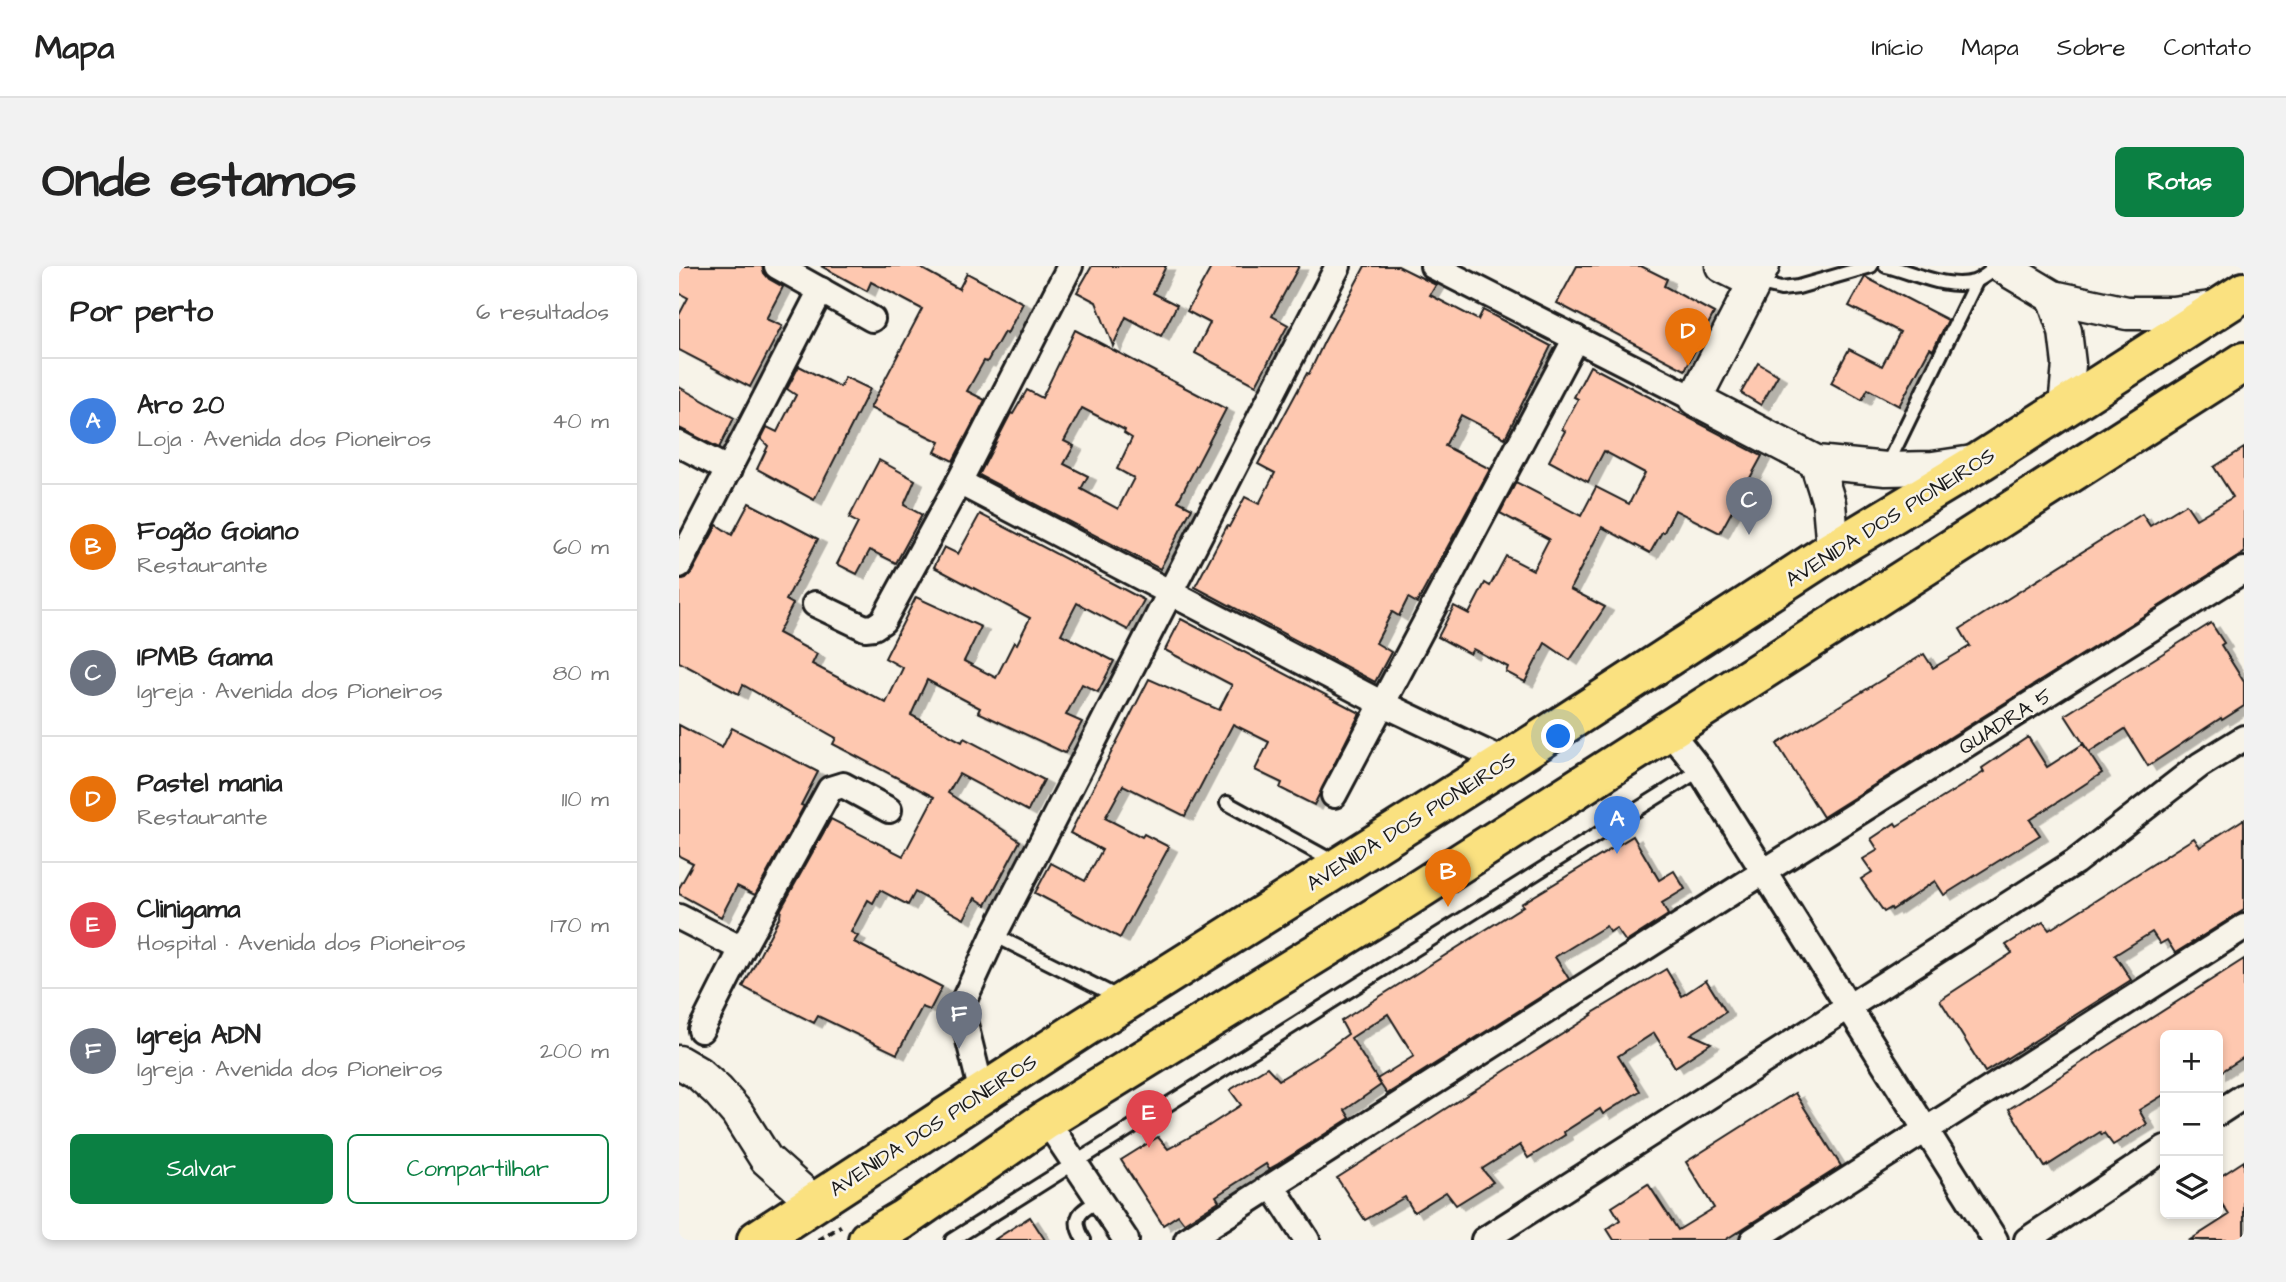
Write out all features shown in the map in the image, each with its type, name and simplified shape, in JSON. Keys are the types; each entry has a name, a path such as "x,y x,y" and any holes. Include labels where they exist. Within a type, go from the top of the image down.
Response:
{"main road":[{"name":"AVENIDA DOS PIONEIROS","path":"770,1232 1083,1028 1506,762 1833,550 1980,461 2232,300"},
{"path":"868,1240 908,1230 1046,1120 1387,910 2244,362"},
{"path":"2101,383 2111,388 2123,400 2126,421 2114,443"},
{"path":"1341,866 1339,890 1349,907 1361,914 1387,910"},
{"path":"1083,1028 1115,1028 1122,1036 1127,1049 1109,1080"}],"street":[{"path":"777,266 871,319"},
{"path":"815,604 865,628 874,627 883,621 959,482 1070,266"},
{"path":"982,1093 962,1012 964,1000 994,935 1338,266"},
{"path":"1433,266 1816,462 1886,469 1933,468 1980,461"},
{"path":"1695,399 1758,274 1722,266"},
{"path":"1991,271 2053,297 2127,313 2172,313 2232,300"},
{"path":"679,565 821,290"},
{"path":"2053,297 2065,331 2069,364 2065,407"},
{"path":"1334,795 1576,338"},
{"path":"679,444 729,470"},
{"path":"1816,462 1829,503 1833,550"},
{"path":"959,482 1381,704 1506,762"},
{"name":"QUADRA 5","path":"1187,1240 1765,871 2244,570"},
{"path":"1668,729 1700,770 1765,871 1995,1240"},
{"path":"1485,1240 2075,862 2200,765 2244,738"},
{"path":"701,1030 830,789 843,785 889,810"},
{"path":"679,917 742,949"},
{"path":"1752,1240 2244,928"},
{"path":"679,1062 698,1073 718,1091 737,1113 765,1159 814,1202"},
{"path":"2223,1110 2244,1096"},
{"path":"1046,1120 1126,1240"},
{"path":"2027,1240 2160,1151"},
{"path":"765,1159 770,1232"},
{"path":"1272,1186 1307,1240"}],"lane":[{"path":"1758,274 1781,289 1798,287 1871,266"},
{"path":"1889,266 1945,282 1991,271"},
{"path":"1886,469 1991,271"},
{"path":"952,1240 1700,770"},
{"path":"1227,803 1341,866"},
{"path":"994,935 1126,1001"},
{"path":"1084,1240 1077,1229 1078,1219 1085,1207 1101,1201"}],"building":[{"path":"679,266 762,266 769,279 783,287 766,319 782,326 750,387 679,350 679,315 688,298 679,293"},
{"path":"821,266 917,266 959,289 967,273 1023,303 1007,334 1004,332 967,391 985,400 953,461 935,452 940,442 870,408 922,309 871,282 867,291"},
{"path":"1092,266 1166,266 1153,293 1177,305 1161,336 1126,317 1113,346 1096,302 1077,292"},
{"path":"1212,266 1299,266 1272,316 1288,325 1256,385 1195,353 1210,323 1187,311"},
{"path":"1365,266 1398,266 1436,285 1430,295 1478,320 1483,310 1551,346 1505,438 1461,415 1445,446 1490,469 1417,603 1408,598 1399,616 1392,612 1376,643 1391,652 1375,682 1195,587 1245,497 1259,504 1275,473 1258,464"},
{"path":"1577,266 1641,266 1667,279 1664,286 1714,313 1685,370 1557,303"},
{"path":"1865,277 1948,320 1899,406 1868,389 1862,400 1831,383 1849,349 1882,366 1900,332 1849,306"},
{"path":"1075,330 1226,409 1178,501 1192,508 1160,569 979,475 1011,413 1013,414 1027,390 1042,398","holes":["1082,408 1125,430 1124,433 1132,438 1117,469 1134,478 1118,509 1081,489 1088,476 1064,464 1074,446 1064,441"]},
{"path":"1758,363 1778,375 1761,405 1741,393"},
{"path":"799,366 840,387 845,377 870,389 814,500 757,469 768,446 761,439 767,427 777,432 796,395 787,389"},
{"path":"1590,366 1762,456 1720,533 1675,510 1650,553 1602,527 1570,589 1605,607 1570,660 1545,643 1525,682 1506,672 1508,667 1473,649 1470,654 1438,637 1454,606 1469,614 1485,583 1490,586 1506,556 1533,570 1549,539 1500,513 1516,482 1581,516 1596,487 1629,504 1645,473 1604,451 1588,482 1549,461 1565,431 1562,429 1578,399 1574,397"},
{"path":"679,387 734,418 719,448 679,428"},
{"path":"2244,448 2244,553 1823,817 1777,744 1924,654 1933,668 1970,646 1960,629 2142,514 2150,526 2186,504 2196,519 2233,497 2214,467"},
{"path":"879,460 915,480 904,505 922,515 896,563 870,550 857,574 837,564 858,523 849,518"},
{"path":"749,503 818,539 786,600 793,604 778,633 817,654 812,664 886,703 903,668 885,658 916,597 981,627 964,661 996,678 1030,618 934,567 944,547 958,554 980,514 1144,600 1128,630 1077,603 1061,634 1114,661 1098,692 1082,684 1066,715 1082,722 1065,753 978,712 980,708 927,680 911,715 962,742 964,738 1044,780 1028,811 959,774 948,793 1020,841 986,905 975,898 964,919 915,892 908,905 880,890 873,903 868,900 851,932 858,936 854,942 942,987 930,1010 922,1007 897,1054 818,1016 814,1023 743,987 780,916 781,909 831,819 903,856 934,797 833,744 836,738 743,685 739,694 679,662 679,580 692,572 717,525 732,535"},
{"path":"1181,619 1360,713 1314,805 1280,788 1282,783 1255,770 1269,742 1233,724 1185,816 1123,785 1105,818 1169,847 1120,938 1035,893 1051,863 1085,881 1102,850 1070,833 1149,679 1219,710 1232,685 1165,650"},
{"path":"2211,623 2244,682 2244,706 2148,766 2125,729 2089,752 2065,715"},
{"path":"679,725 722,748 732,728 818,772 801,805 804,806 755,895 737,886 721,917 679,894 679,888 693,863 679,856"},
{"path":"2028,737 2047,767 2083,744 2102,773 2030,820 2040,835 1944,895 1935,881 1892,910 1891,908 1884,912 1861,879 1872,872 1863,859 1878,850 1871,839 1984,772 1982,768"},
{"path":"2244,819 2244,910 2175,953 2167,940 2160,944 2152,932 2115,955 2131,980 1985,1072 1940,1000 2012,953 2006,945 2043,922 2049,930 2194,838 2200,847"},
{"path":"1633,836 1659,880 1674,871 1685,889 1662,903 1668,915 1626,942 1616,928 1610,932 1606,926 1555,957 1569,979 1387,1094 1381,1085 1345,1110 1350,1118 1269,1169 1266,1164 1216,1196 1219,1201 1184,1223 1178,1215 1163,1225 1121,1160 1158,1137 1168,1149 1204,1129 1241,1105 1230,1090 1267,1067 1279,1080 1321,1054 1348,1034 1341,1021 1523,906 1521,904","holes":["1388,1014 1414,1056 1377,1079 1351,1038"]},
{"path":"2244,959 2244,1057 2223,1071 2223,1030 2160,1030 2160,1097 2139,1110 2147,1124 2113,1145 2104,1133 2102,1135 2100,1132 2045,1167 2009,1109"},
{"path":"1666,969 1682,996 1706,980 1726,1012 1691,1034 1711,1043 1675,1067 1654,1033 1618,1056 1640,1091 1603,1114 1600,1109 1528,1158 1520,1145 1482,1169 1493,1182 1456,1205 1446,1192 1414,1212 1405,1197 1365,1220 1337,1178 1591,1014"},
{"path":"1795,1093 1841,1166 1725,1240 1614,1240 1607,1229 1620,1220 1612,1207 1648,1184 1678,1230 1714,1208 1686,1162"},
{"path":"2244,1161 2244,1240 2190,1240 2229,1215 2223,1206 2223,1175"},
{"path":"1030,1217 1045,1240 994,1240"}],"place":[{"name":"Pastel mania","path":"1688,366"},
{"name":"IPMB Gama","path":"1749,535"},
{"name":"Aro 20","path":"1617,854"},
{"name":"Fogão Goiano","path":"1448,907"},
{"name":"Igreja ADN","path":"959,1049"},
{"name":"Clinigama","path":"1149,1148"}]}
